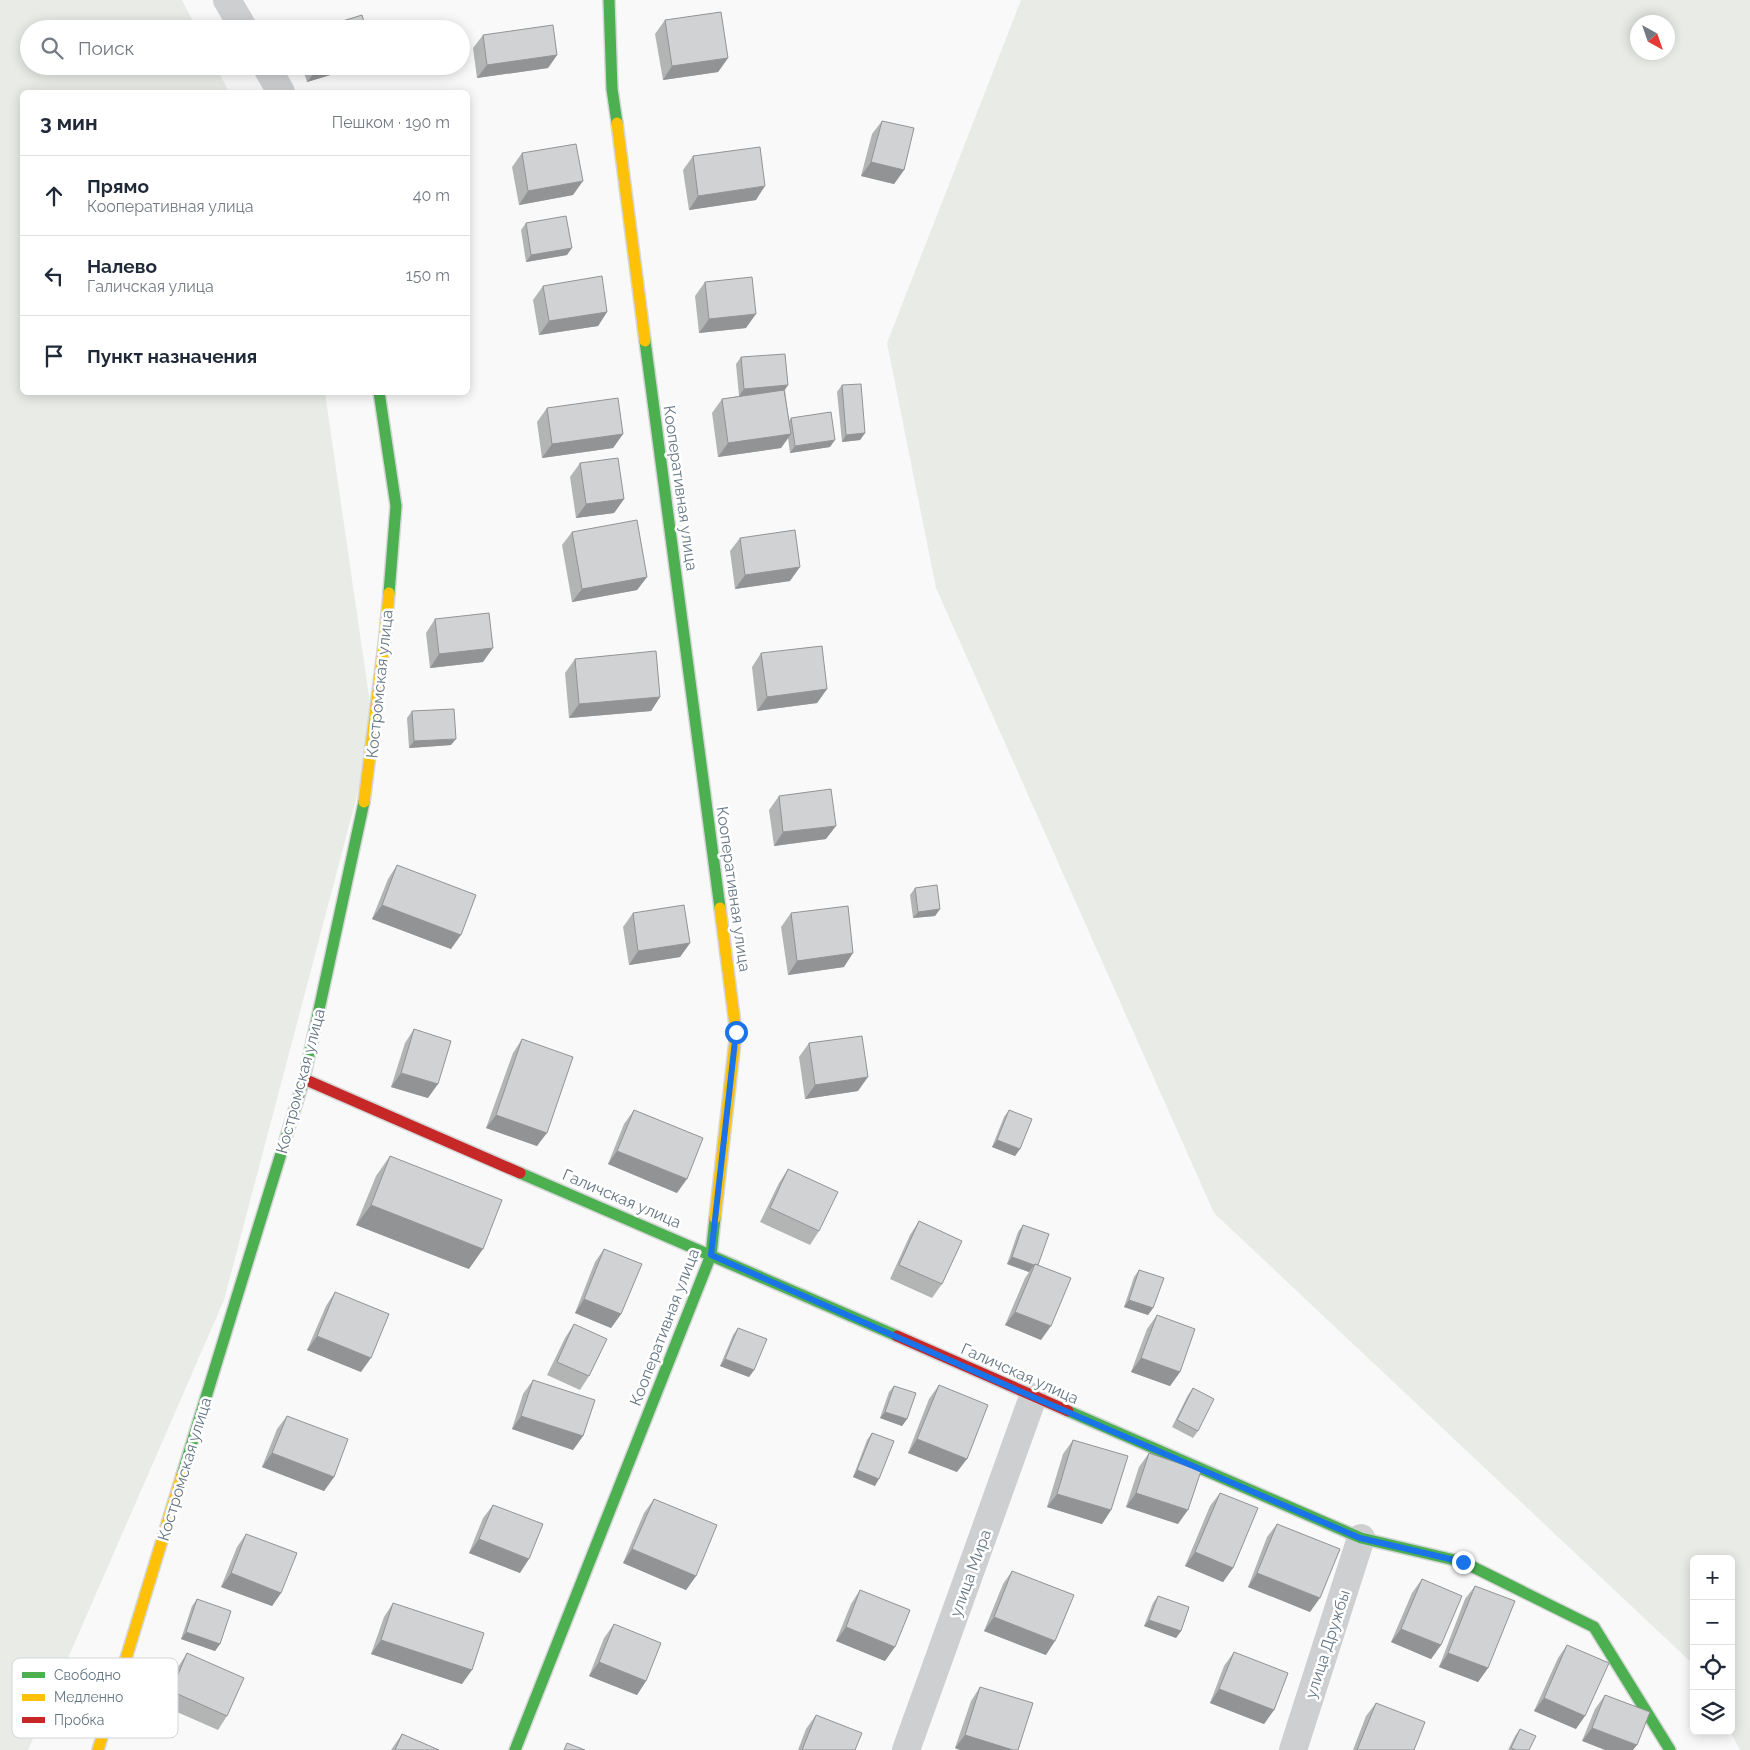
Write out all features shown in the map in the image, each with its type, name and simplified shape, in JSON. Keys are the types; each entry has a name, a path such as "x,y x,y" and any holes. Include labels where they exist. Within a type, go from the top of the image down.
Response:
{"street":[{"path":"228,0 239,20"},
{"name":"Кооперативная улица","path":"516,1750 711,1255 736,1032 612,89 609,0"},
{"path":"271,75 280,90"},
{"name":"Костромская улица","path":"126,1658 304,1079 367,789 385,637 396,506 379,395"},
{"name":"Галичская улица","path":"304,1079 1360,1538 1463,1562 1594,1627 1665,1747"},
{"name":"улица Мира","path":"906,1750 1033,1397"},
{"name":"улица Дружбы","path":"1293,1750 1360,1538"},
{"name":"Костромская улица","path":"98,1750 102,1738"}],"shaded area":[{"path":"0,0 182,0 192,20 20,20 20,75 220,75 228,90 20,90 20,395 325,395 374,731 224,1300 68,1658 12,1658 12,1738 33,1738 28,1750 0,1750"},
{"path":"1021,0 1750,0 1750,1750 1740,1750 1732,1735 1735,1735 1735,1555 1690,1555 1690,1661 1214,1213 936,588 887,343"}],"building":[{"path":"721,12 728,58 672,66 665,20"},
{"path":"362,15 363,20 346,20"},
{"path":"553,25 557,55 487,65 483,35"},
{"path":"882,121 914,128 904,170 871,162"},
{"path":"576,144 583,181 528,191 522,153"},
{"path":"760,147 765,186 698,196 693,156"},
{"path":"566,216 572,248 531,255 526,223"},
{"path":"602,276 607,312 549,321 543,286"},
{"path":"752,277 756,314 709,319 705,282"},
{"path":"785,354 788,385 744,389 741,357"},
{"path":"861,384 865,433 846,435 842,385"},
{"path":"784,390 791,434 728,443 722,399"},
{"path":"618,398 623,434 552,444 547,408"},
{"path":"831,412 835,440 795,446 791,418"},
{"path":"618,458 624,499 586,504 580,463"},
{"path":"637,520 647,577 582,589 572,532"},
{"path":"795,530 800,567 745,575 740,538"},
{"path":"489,613 493,648 439,654 435,619"},
{"path":"822,646 827,689 767,697 761,653"},
{"path":"656,651 660,697 579,704 575,659"},
{"path":"454,709 456,739 414,741 412,711"},
{"path":"831,789 836,826 783,832 779,796"},
{"path":"397,865 476,895 461,935 382,905"},
{"path":"937,885 940,909 918,912 915,888"},
{"path":"684,905 690,943 638,951 633,913"},
{"path":"848,906 853,953 797,961 791,913"},
{"path":"414,1029 451,1041 438,1084 401,1073"},
{"path":"862,1036 868,1077 815,1085 809,1043"},
{"path":"522,1039 573,1057 547,1133 496,1115"},
{"path":"634,1110 703,1138 687,1179 617,1151"},
{"path":"1009,1110 1032,1119 1020,1149 997,1140"},
{"path":"390,1156 502,1200 483,1249 371,1205"},
{"path":"788,1169 838,1192 819,1231 770,1208"},
{"path":"919,1221 962,1241 942,1284 899,1265"},
{"path":"1023,1225 1049,1234 1038,1265 1012,1257"},
{"path":"604,1249 642,1264 621,1314 584,1299"},
{"path":"1035,1264 1071,1278 1051,1326 1015,1312"},
{"path":"1139,1270 1164,1278 1153,1308 1129,1300"},
{"path":"335,1292 389,1314 371,1358 317,1336"},
{"path":"1157,1315 1195,1329 1180,1372 1141,1358"},
{"path":"574,1324 607,1339 589,1376 557,1362"},
{"path":"738,1328 767,1339 754,1370 725,1359"},
{"path":"533,1380 595,1400 583,1436 521,1416"},
{"path":"939,1385 988,1405 967,1459 917,1439"},
{"path":"894,1386 916,1393 907,1419 885,1412"},
{"path":"1193,1388 1214,1399 1198,1431 1177,1420"},
{"path":"287,1416 348,1439 334,1477 272,1453"},
{"path":"872,1433 894,1441 879,1479 857,1470"},
{"path":"1073,1440 1128,1456 1111,1510 1057,1494"},
{"path":"1149,1453 1201,1471 1188,1510 1136,1493"},
{"path":"1220,1493 1258,1508 1233,1568 1195,1552"},
{"path":"654,1499 717,1525 696,1576 632,1549"},
{"path":"493,1505 543,1524 529,1559 479,1539"},
{"path":"1277,1524 1340,1549 1320,1598 1257,1573"},
{"path":"246,1534 297,1553 281,1593 231,1573"},
{"path":"1012,1571 1074,1595 1055,1641 994,1617"},
{"path":"1422,1579 1462,1596 1441,1645 1401,1629"},
{"path":"1475,1586 1515,1601 1488,1668 1448,1653"},
{"path":"860,1590 910,1610 895,1647 846,1627"},
{"path":"1158,1596 1189,1607 1181,1631 1149,1620"},
{"path":"197,1599 231,1611 220,1644 186,1632"},
{"path":"393,1603 484,1633 472,1670 381,1640"},
{"path":"614,1624 661,1643 646,1681 599,1662"},
{"path":"1567,1645 1609,1663 1585,1716 1544,1698"},
{"path":"1234,1652 1288,1673 1274,1710 1219,1689"},
{"path":"187,1653 244,1678 227,1716 178,1694 178,1674"},
{"path":"980,1687 1033,1703 1018,1750 965,1735"},
{"path":"1605,1695 1650,1712 1637,1745 1592,1728"},
{"path":"1376,1703 1425,1722 1414,1750 1357,1750"},
{"path":"816,1715 862,1733 855,1750 802,1750"},
{"path":"1520,1729 1536,1736 1529,1750 1511,1748"},
{"path":"402,1734 439,1750 395,1750"},
{"path":"567,1743 585,1750 564,1750"}],"traffic: fast":[{"path":"609,0 612,89 617,123"},
{"path":"645,341 720,908"},
{"path":"379,395 396,506 389,593"},
{"path":"182,1475 304,1079 364,802"},
{"path":"520,1173 897,1336"},
{"path":"515,1750 711,1255 715,1218"},
{"path":"1068,1411 1361,1538 1463,1562 1594,1627 1670,1750"}],"traffic: slow":[{"path":"617,123 645,341"},
{"path":"364,802 389,593"},
{"path":"715,1218 736,1032 720,908"},
{"path":"126,1658 182,1475"},
{"path":"98,1750 102,1738"}],"traffic: jam":[{"path":"304,1079 520,1173"},
{"path":"897,1336 1068,1411"}],"route":[{"path":"736,1032 711,1255 1360,1538 1463,1562"}]}
